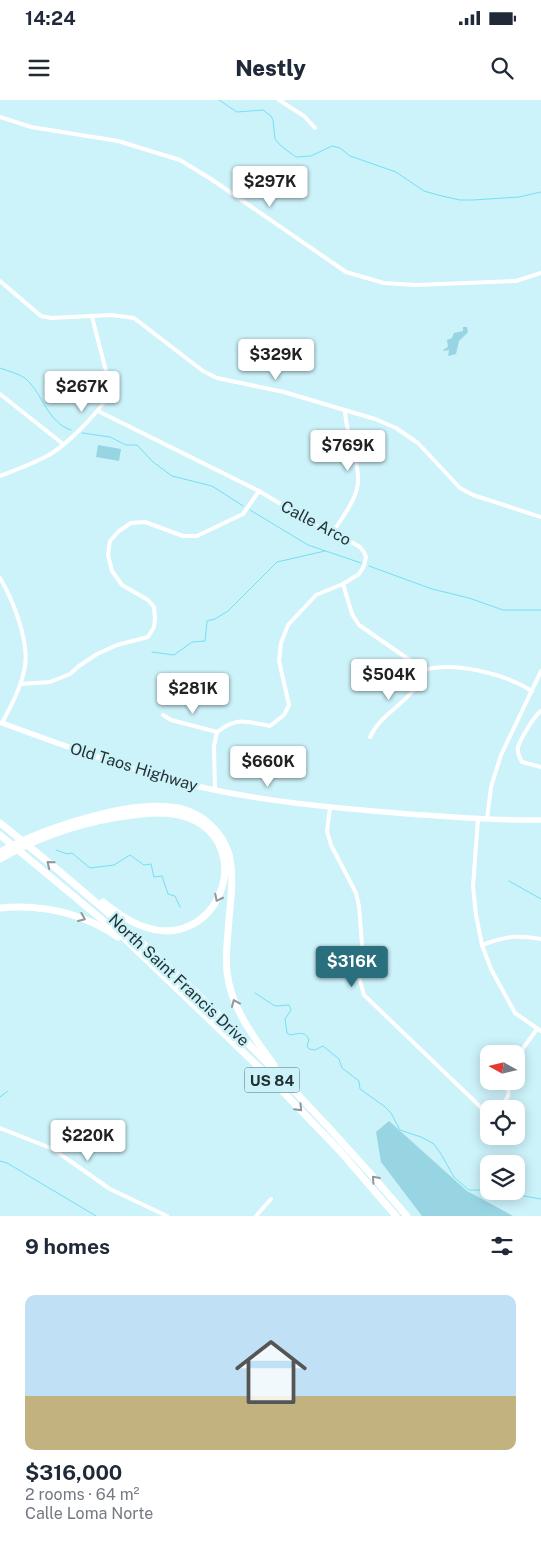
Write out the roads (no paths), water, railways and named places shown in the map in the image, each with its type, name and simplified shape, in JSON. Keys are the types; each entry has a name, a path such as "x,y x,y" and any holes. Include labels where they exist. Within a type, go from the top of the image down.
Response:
{"highway":[{"path":"0,852 59,826 107,813 131,809 160,807 181,809 194,814 210,824 225,845 231,866 227,960 232,995 250,1031 291,1087"},
{"path":"0,858 34,841 90,823 135,814 161,813 183,816 202,826 215,839 225,866 222,889 210,912 190,926 172,930 150,929 136,924 75,884"},
{"name":"North Saint Francis Drive","path":"0,823 75,884 179,977 291,1087 407,1216"},
{"name":"North Saint Francis Drive","path":"2,836 92,910 139,952 278,1086 339,1150 396,1216"},
{"path":"0,908 16,906 44,908 72,914 99,926 139,952"}],"street":[{"path":"279,100 304,116 315,128"},
{"path":"0,117 31,127 114,140 176,158 211,179 346,272 364,278 384,283 415,285 516,281 541,273"},
{"path":"0,281 41,316 51,318 111,316 134,318 203,371 217,378 284,392 345,412 375,419 396,428 418,444 460,488 473,495 541,517"},
{"path":"0,476 48,456 98,411 106,400 111,390 92,317"},
{"path":"0,394 63,444"},
{"name":"Calle Arco","path":"98,411 259,491 316,525 360,547 366,557 364,566 359,574 343,584 316,595 288,625 281,643 279,661 289,705 284,715 270,726 239,720 228,724 217,732"},
{"path":"333,532 350,505 359,477 345,425 345,412"},
{"path":"21,684 50,682 70,674 97,654 117,645 148,637 154,627 154,607 148,600 122,585 112,572 108,555 110,541 119,531 131,523 145,522 182,536 197,536 243,514 259,491"},
{"path":"0,578 15,611 24,645 25,664 21,684 1,723"},
{"path":"343,584 352,614 360,625 424,670"},
{"path":"424,670 435,666 473,669 520,683 532,691"},
{"path":"370,737 374,728 383,718 412,694 421,681 424,670"},
{"path":"487,819 491,787 501,755 541,671"},
{"path":"541,711 533,720 518,746 518,754 522,762 541,767"},
{"path":"162,715 172,720 217,732 214,746 215,790"},
{"name":"Old Taos Highway","path":"1,723 106,760 168,779 215,790 330,808 487,819 541,820"},
{"path":"330,808 327,831 330,845 356,893 359,906 362,945 360,981 364,995 480,1106"},
{"path":"478,818 473,886 476,915 482,944 491,969 515,1013 539,1030 525,1047"},
{"path":"482,944 518,935 541,939"},
{"path":"0,1128 53,1149 110,1189 167,1216"},
{"path":"256,1216 271,1199"}],"waterway":[{"path":"219,100 237,112 263,110 273,120 275,139 296,157 311,156 332,146 340,148 350,156 396,172 424,191 460,200 519,197 541,192"},
{"path":"0,368 26,379 56,421 71,430"},
{"path":"82,433 110,437 126,445 137,445 153,462 172,476 212,486 243,506"},
{"path":"250,510 308,545 361,563"},
{"path":"152,652 174,655 192,642 205,641 207,621 215,619 228,611 277,562 325,551"},
{"path":"369,566 432,589 469,598 503,610 541,610"},
{"path":"56,850 67,854 72,853 90,868 114,865 130,855 144,865 151,864 154,877 162,876 168,894 175,896 180,907"},
{"path":"509,881 541,899"},
{"path":"255,993 275,1006 289,1005 291,1010 285,1019 287,1033 290,1035 303,1034 309,1040 307,1046 309,1049 315,1050 323,1046 339,1059 342,1068 359,1081 360,1089 391,1113 400,1130 421,1137 434,1144 454,1177 469,1190 480,1190"},
{"path":"0,1097 8,1091"},
{"path":"0,1161 7,1163 96,1216"},
{"path":"525,1196 541,1199"}]}
